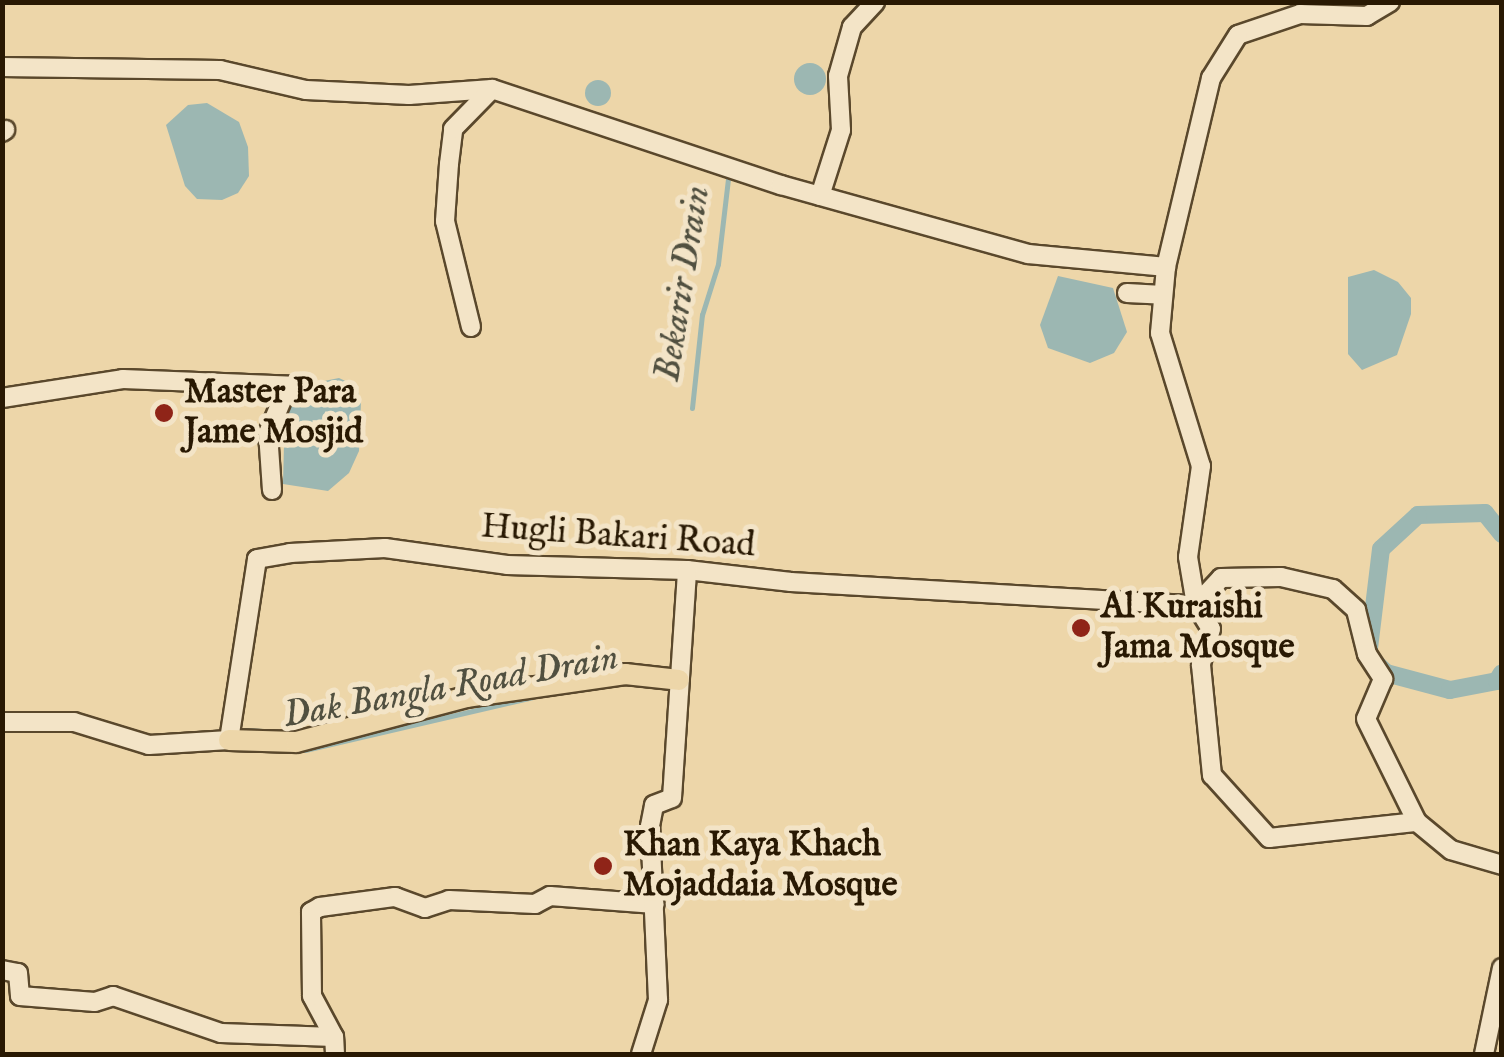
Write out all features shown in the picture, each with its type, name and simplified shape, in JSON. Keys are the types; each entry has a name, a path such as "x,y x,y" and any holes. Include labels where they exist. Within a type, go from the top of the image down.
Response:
{"main road":[{"path":"228,740 296,742 466,697 625,674 679,680"}],"street":[{"path":"820,196 841,130 838,76 852,27 875,2"},
{"path":"1390,2 1367,16 1300,14 1238,35 1211,78 1166,267 1160,333 1201,466 1188,558 1196,605 1210,630 1201,665 1212,776 1269,838 1417,822"},
{"path":"2,67 220,70 306,90 409,95 492,89 820,196 1028,254 1166,267"},
{"path":"470,327 445,222 448,164 453,129 492,89"},
{"path":"1126,293 1164,295"},
{"path":"2,398 104,386 122,378 294,386 268,433 272,490"},
{"name":"Hugli Bakari Road","path":"228,740 257,558 385,548 507,565 687,570 791,582 1196,605"},
{"path":"641,1054 658,1000 650,826 654,805 672,798 687,570"},
{"path":"1196,605 1221,578 1282,577 1333,590 1356,610 1367,654 1384,681 1366,719 1417,822 1451,850 1502,865"},
{"path":"2,722 74,722 149,745 228,740"},
{"path":"334,1046 312,996 312,912 320,908 395,897 425,908 449,900 535,904 550,896 655,904"},
{"path":"1484,1054 1502,968"},
{"path":"2,970 18,973 20,996 96,1002 113,996 221,1033 334,1046"}],"water":[{"path":"810,63 822,67 826,79 822,91 810,95 798,91 794,79 798,67"},
{"path":"598,80 607,84 611,93 607,102 598,106 589,102 585,93 589,84"},
{"path":"207,103 239,122 248,147 249,176 238,193 222,200 197,199 185,186 166,125 188,105"},
{"path":"1374,270 1398,282 1411,298 1411,314 1397,355 1362,370 1348,354 1348,277"},
{"path":"1058,276 1113,288 1127,332 1114,353 1090,363 1048,348 1040,325"},
{"path":"339,378 356,386 361,401 359,451 349,473 328,491 283,484 285,405 299,386"}],"waterway":[{"name":"Bekarir Drain","path":"692,408 702,315 718,264 729,170"},
{"path":"1502,534 1485,513 1418,515 1381,549 1368,656 1386,673 1450,690 1497,681 1502,673"},
{"name":"Dak Bangla Road Drain","path":"305,750 532,697"},
{"name":"Dak Bangla Road Drain","path":"246,730 268,731"}],"place":[{"name":"Master Para Jame Mosjid","path":"164,413"},
{"name":"Al Kuraishi Jama Mosque","path":"1081,628"},
{"name":"Khan Kaya Khach Mojaddaia Mosque","path":"603,866"}]}
